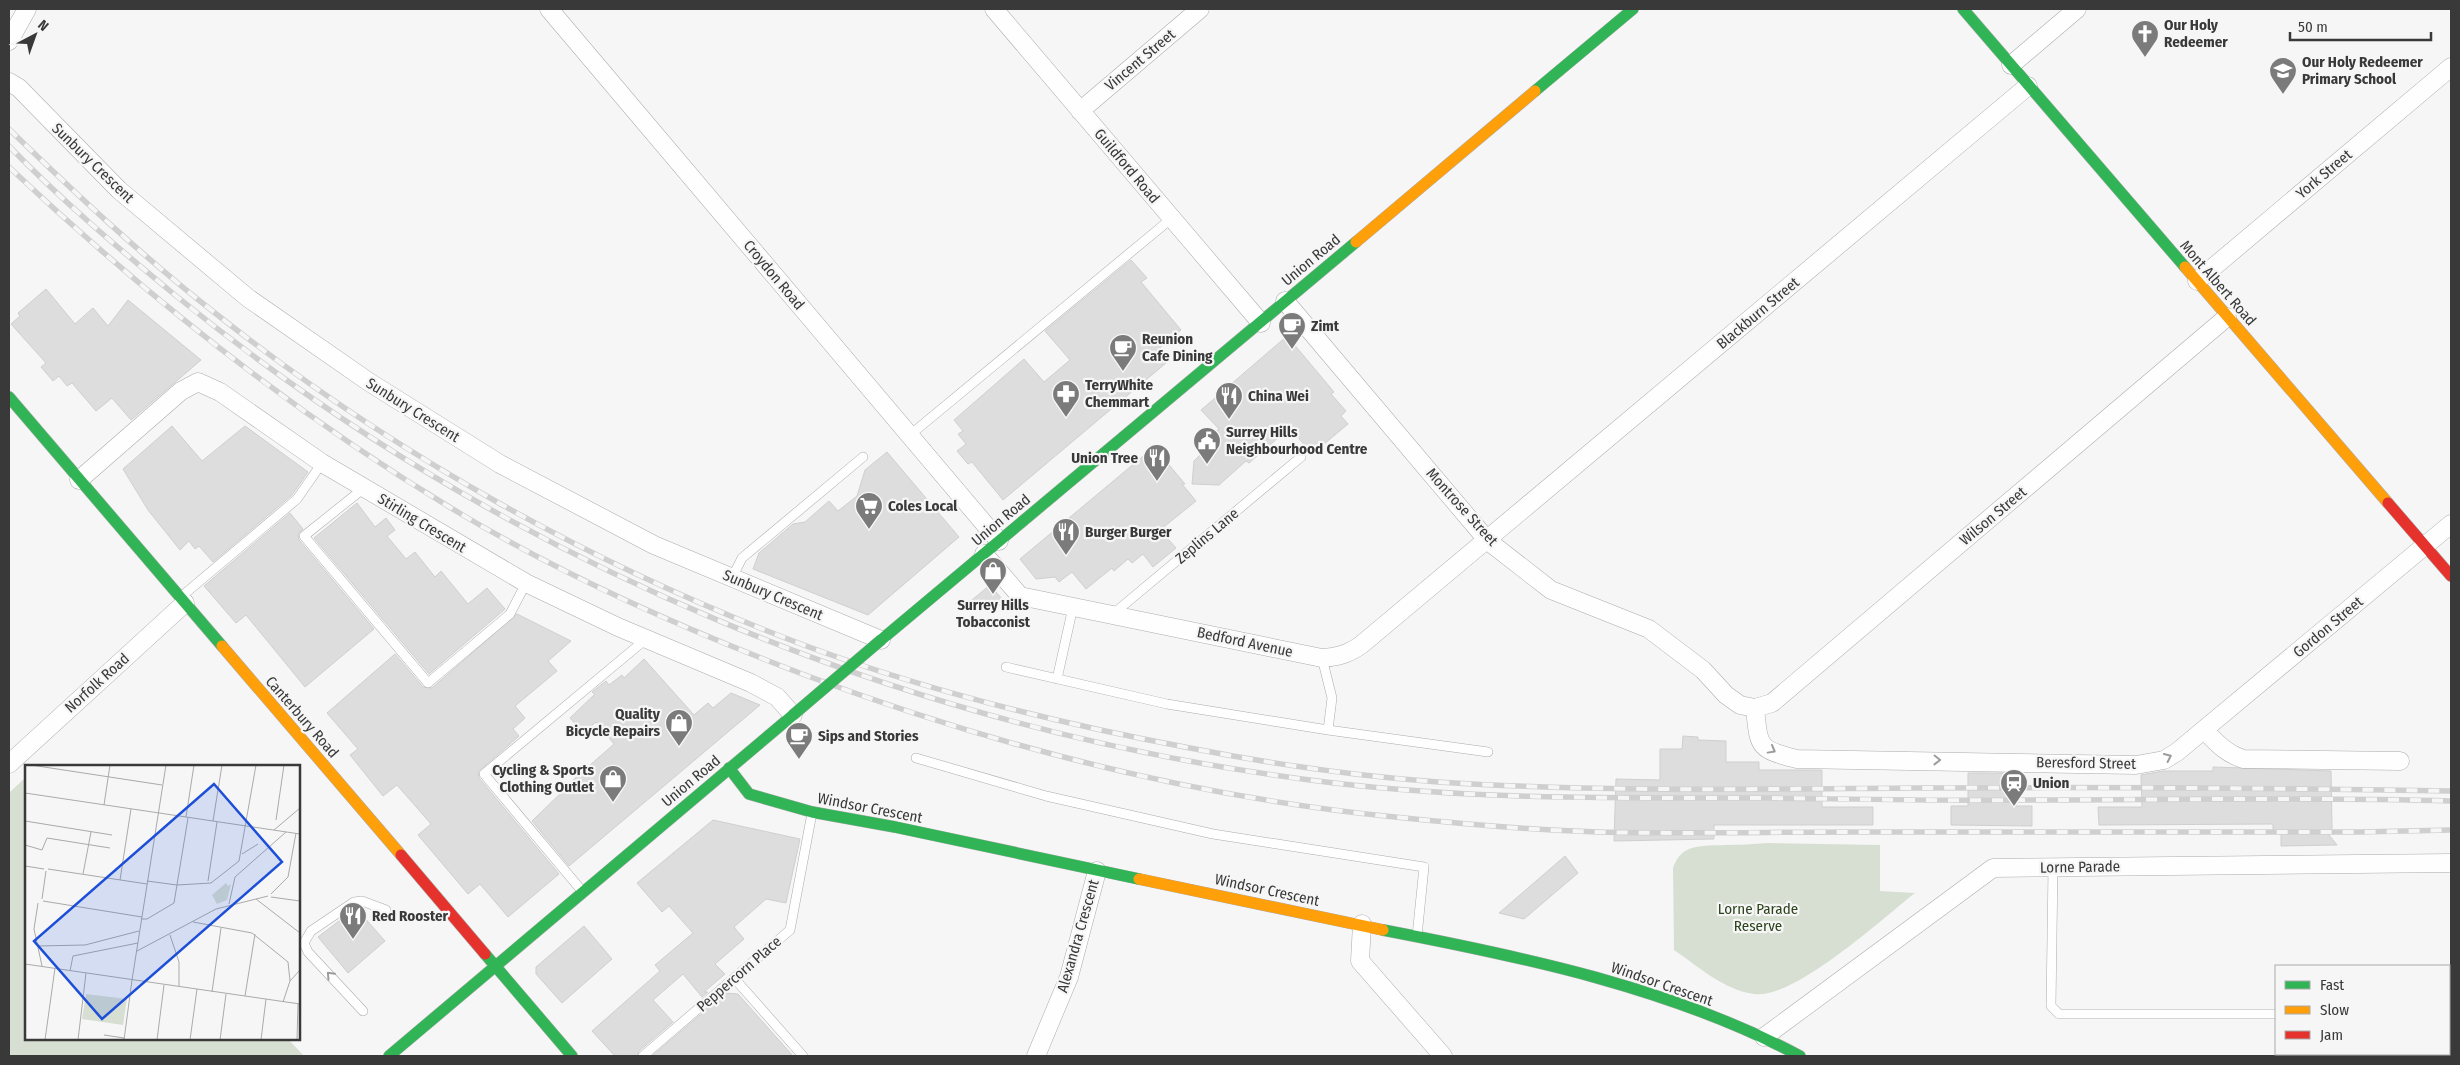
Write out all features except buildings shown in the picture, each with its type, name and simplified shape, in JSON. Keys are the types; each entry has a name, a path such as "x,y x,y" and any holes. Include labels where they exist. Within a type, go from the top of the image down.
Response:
{"main road":[{"name":"Union Road","path":"389,1056 728,768 1261,323 1633,9"},
{"name":"Mont Albert Road","path":"1963,9 2451,576"},
{"name":"Canterbury Road","path":"9,397 572,1056"},
{"name":"Windsor Crescent","path":"728,768 749,794 812,812 895,827 1097,871 1505,954 1630,987 1764,1038 1800,1056"}],"street":[{"path":"9,41 27,9"},
{"name":"Croydon Road","path":"549,9 999,541"},
{"name":"Guildford Road","path":"994,9 1261,323"},
{"name":"Vincent Street","path":"1080,110 1200,9"},
{"path":"2011,65 2077,9"},
{"name":"York Street","path":"2196,281 2451,67"},
{"name":"Sunbury Crescent","path":"9,82 19,88 119,190 248,298 369,382 500,464 654,545 881,640"},
{"name":"Blackburn Street","path":"1488,540 2028,86"},
{"name":"Montrose Street","path":"1285,301 1488,540 1551,590 1649,629 1703,670 1726,695 1740,705 1755,708"},
{"name":"Wilson Street","path":"1755,708 1772,703 2227,317"},
{"name":"Stirling Crescent","path":"79,480 182,391 198,382 220,392 322,463 526,583 646,639 751,682 776,697 793,714"},
{"name":"Gordon Street","path":"2204,730 2451,524"},
{"name":"Bedford Avenue","path":"984,554 1020,596 1322,658 1338,657 1362,645 1488,540"},
{"name":"Norfolk Road","path":"9,764 183,600"},
{"name":"Beresford Street","path":"1755,708 1758,740 1769,751 1797,759 2136,765 2164,760 2204,730"},
{"path":"2204,730 2229,755 2243,759 2400,761"},
{"name":"Lorne Parade","path":"1764,1038 1993,868 2451,863"},
{"name":"Alexandra Crescent","path":"1036,1056 1069,977 1097,871"},
{"path":"1362,924 1360,961 1443,1056"}],"lane":[{"path":"910,435 1172,218"},
{"path":"732,578 742,558 863,457"},
{"name":"Zeplins Lane","path":"1112,614 1301,457"},
{"path":"183,600 298,499 322,463"},
{"path":"364,488 304,536 428,683 510,614 526,583"},
{"path":"1057,679 1073,606"},
{"path":"583,893 484,774 646,639"},
{"path":"1322,658 1332,698 1328,730"},
{"path":"1006,667 1167,704 1328,730 1488,752"},
{"path":"916,758 1046,796 1212,834 1424,867 1417,936"},
{"name":"Peppercorn Place","path":"643,1056 790,930 812,812"},
{"path":"2053,867 2051,1006 2059,1014 2275,1014"},
{"path":"363,1011 308,952 304,943 311,931 354,902 362,901 386,910"},
{"path":"734,978 803,1056"}],"green space":[{"path":"25,778 25,1040 289,1040 304,1056 9,1056 9,793"},
{"name":"Lorne Parade Reserve","path":"1768,843 1880,845 1880,891 1915,893 1861,938 1792,984 1771,992 1754,994 1743,992 1712,977 1674,950 1673,868 1681,854 1701,846"}],"railway":[{"path":"9,129 109,224 215,313 283,365 353,414 425,460 575,544 730,616 855,663 997,705 1142,739 1252,759 1345,773 1438,782 1556,787 1675,789 2114,788 2451,791"},
{"path":"9,146 69,204 175,295 302,391 436,478 575,554 720,621 869,678 1021,723 1177,759 1334,783 1442,793 1605,798 2451,801"},
{"path":"9,167 61,215 169,308 282,395 400,476 502,538 586,582 716,640 877,701 1022,746 1170,782 1244,796 1319,808 1395,817 1547,830 1693,833 2359,832 2451,830"}],"traffic: fast":[{"path":"1535,91 1633,9"},
{"path":"1963,9 2185,267"},
{"path":"881,640 1356,242"},
{"path":"9,397 222,646"},
{"path":"793,715 881,640"},
{"path":"389,1056 793,715"},
{"path":"729,768 749,794 812,812 895,827 1139,879"},
{"path":"1383,930 1543,964 1649,993 1701,1011 1751,1032 1800,1056"},
{"path":"485,954 572,1056"}],"traffic: slow":[{"path":"1356,242 1535,91"},
{"path":"2185,267 2388,503"},
{"path":"222,646 401,855"},
{"path":"1139,879 1383,930"}],"traffic: jam":[{"path":"2388,503 2451,576"},
{"path":"401,855 485,954"}],"place":[{"name":"Our Holy Redeemer","path":"2145,58"},
{"name":"Our Holy Redeemer Primary School","path":"2283,95"},
{"name":"Zimt","path":"1292,350"},
{"name":"Reunion Cafe Dining","path":"1123,372"},
{"name":"TerryWhite Chemmart","path":"1066,418"},
{"name":"China Wei","path":"1229,420"},
{"name":"Surrey Hills Neighbourhood Centre","path":"1207,465"},
{"name":"Union Tree","path":"1157,482"},
{"name":"Coles Local","path":"869,530"},
{"name":"Burger Burger","path":"1066,556"},
{"name":"Surrey Hills Tobacconist","path":"993,595"},
{"name":"Quality Bicycle Repairs","path":"679,747"},
{"name":"Sips and Stories","path":"799,760"},
{"name":"Cycling & Sports Clothing Outlet","path":"613,803"},
{"name":"Union","path":"2014,807"},
{"name":"Red Rooster","path":"353,940"}]}
